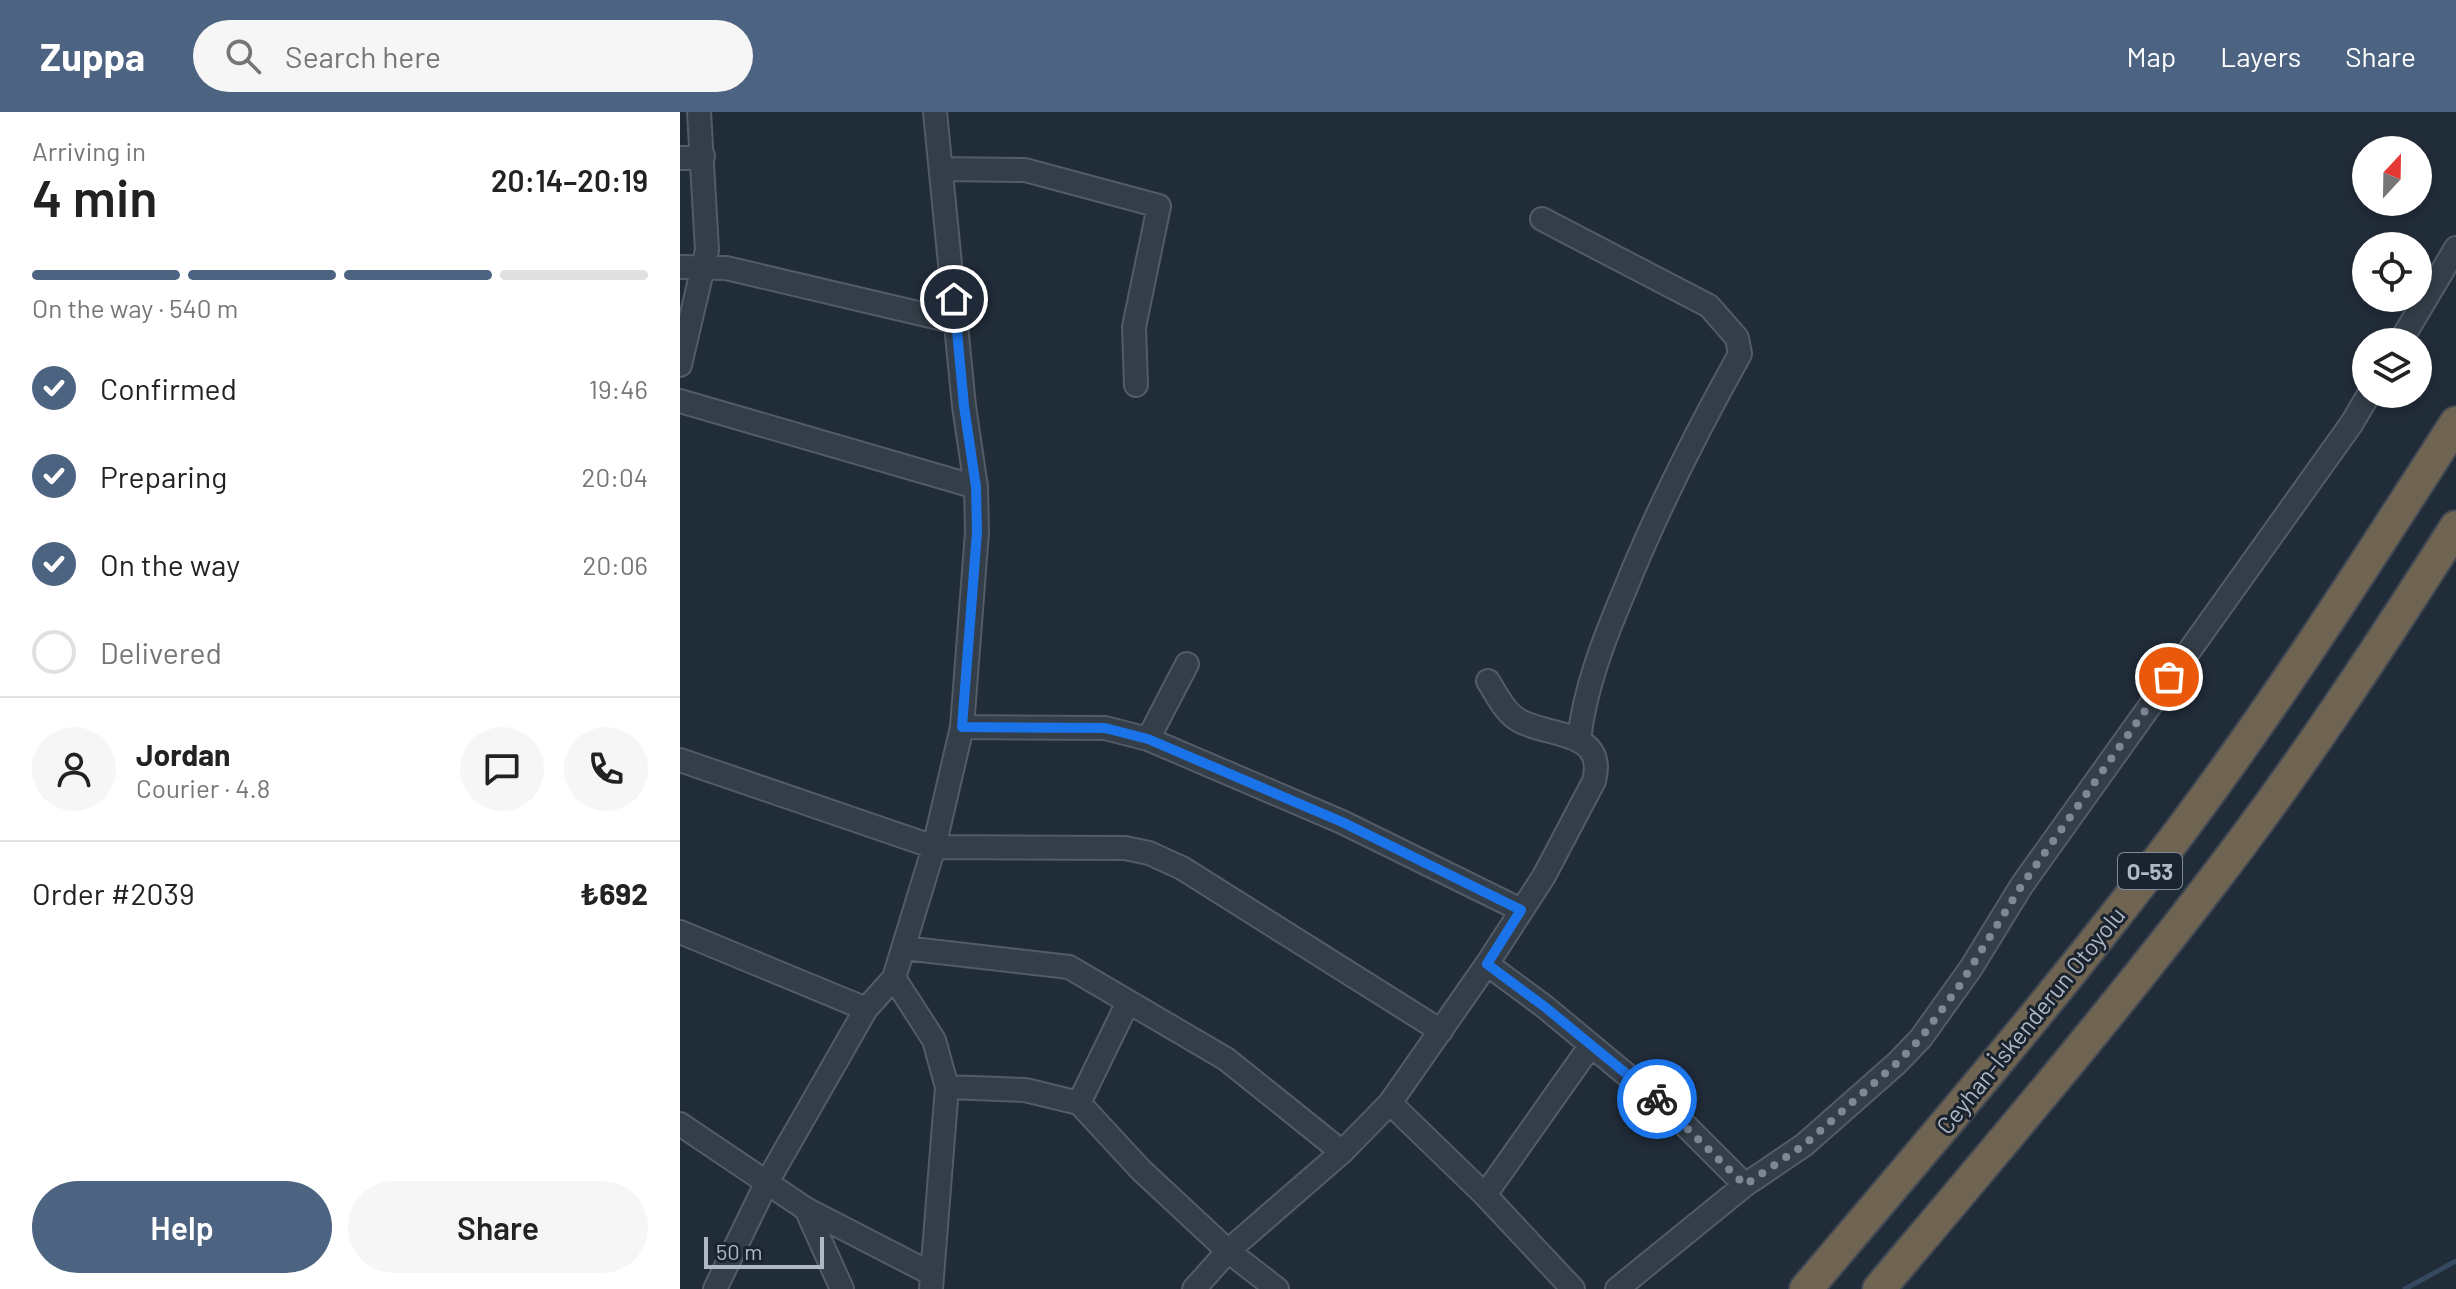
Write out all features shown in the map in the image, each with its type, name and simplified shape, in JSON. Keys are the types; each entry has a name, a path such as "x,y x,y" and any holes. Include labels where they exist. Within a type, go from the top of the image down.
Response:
{"highway":[{"name":"Ceyhan-İskenderun Otoyolu","path":"1806,1289 2035,1020 2169,847 2322,632 2456,423"},
{"name":"O-53","path":"1879,1289 2078,1053 2214,879 2368,664 2456,527"}],"street":[{"path":"680,365 707,250 691,157 699,112"},
{"path":"715,1289 767,1182 866,1009 894,978 934,847 962,727 977,532 976,487 964,406 935,112"},
{"path":"942,169 1025,170 1159,206 1134,327 1136,385"},
{"path":"1542,219 1709,306 1737,338 1740,354 1655,517 1607,632 1582,715 1579,739"},
{"path":"2408,328 2456,248"},
{"path":"680,267 726,268 956,322"},
{"path":"680,401 976,487"},
{"path":"1617,1289 1745,1185 1816,1135 1897,1063 1940,1013 2022,885 2361,408"},
{"path":"1148,739 1187,664"},
{"path":"1194,1289 1228,1251 1342,1152 1390,1103 1544,876 1594,781 1597,770 1595,759 1579,739 1521,722 1504,706 1488,681"},
{"path":"962,727 1105,728 1148,739 1342,822 1521,910"},
{"path":"680,760 934,847 1125,848 1149,853 1182,868 1441,1031"},
{"path":"680,932 866,1009"},
{"path":"904,948 1069,967 1226,1059 1342,1152"},
{"path":"1487,964 1545,1007 1675,1115 1745,1185"},
{"path":"680,1124 806,1209 932,1281 947,1087 934,1040 894,978"},
{"path":"1079,1103 1128,1002"},
{"path":"1485,1195 1591,1045"},
{"path":"947,1087 1025,1090 1079,1103 1141,1170 1228,1251 1247,1279 1277,1289"},
{"path":"1390,1103 1485,1195 1573,1289"},
{"path":"806,1209 842,1289"}],"waterway":[{"path":"2405,1289 2456,1261"}],"way so far":[{"path":"1657,1099 1745,1185 1804,1145 1921,1038 1971,968 2022,885 2169,677"}],"route":[{"path":"954,299 964,406 976,487 977,532 962,727 1105,728 1148,739 1342,822 1521,910 1487,964 1657,1099"}]}
